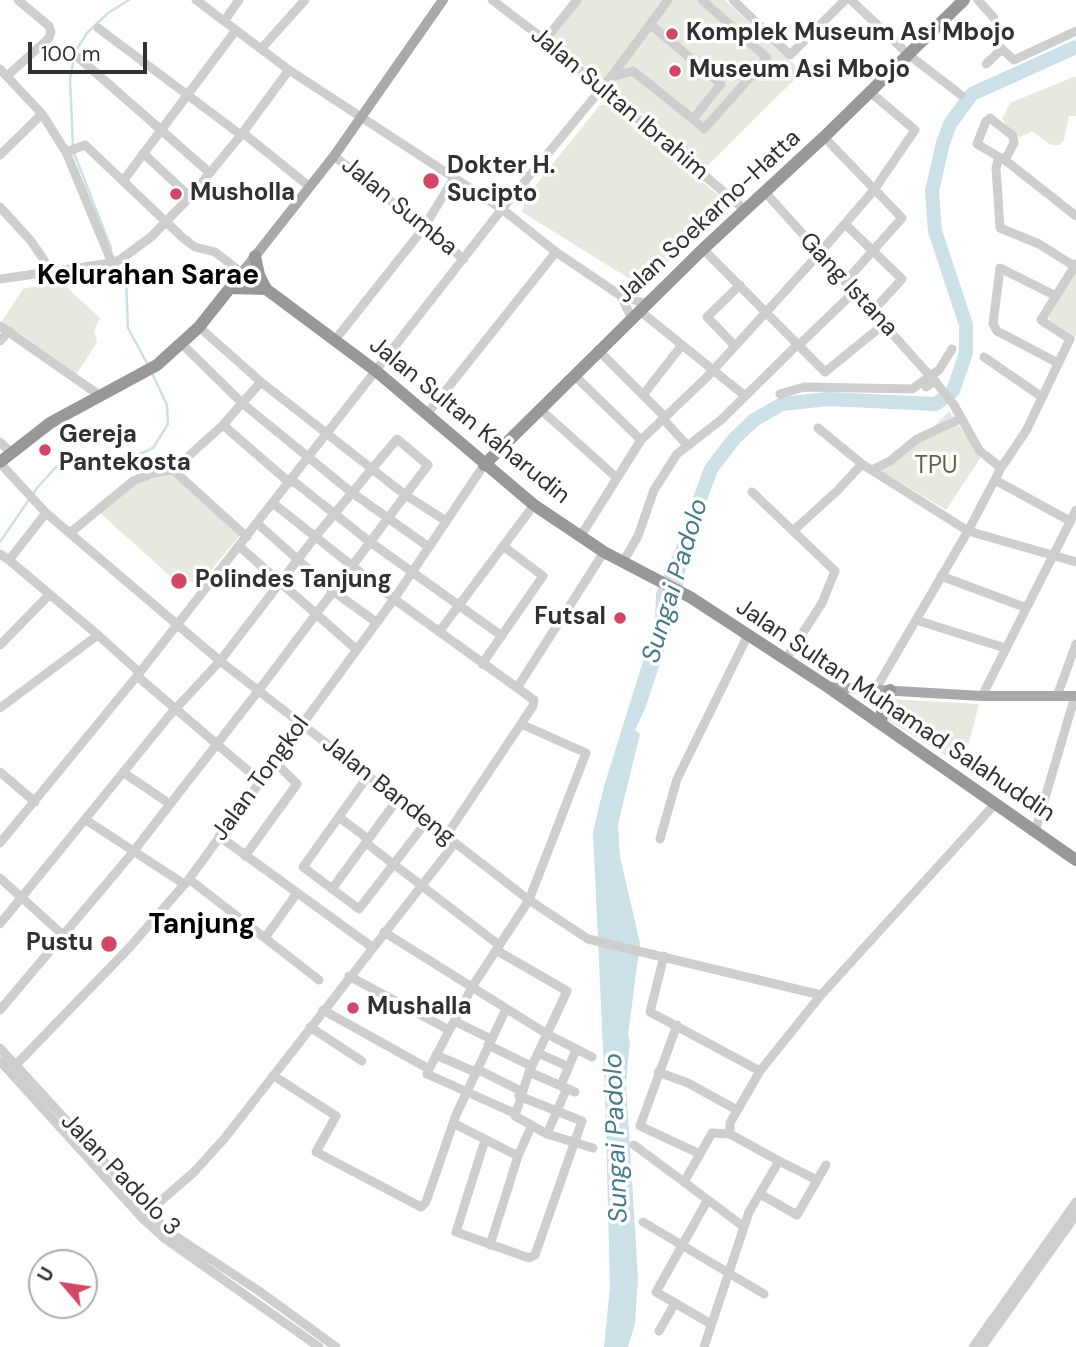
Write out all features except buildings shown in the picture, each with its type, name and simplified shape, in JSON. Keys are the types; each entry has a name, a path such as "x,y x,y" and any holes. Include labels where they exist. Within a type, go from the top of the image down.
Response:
{"highway":[{"name":"Jalan Soekarno-Hatta","path":"484,465 703,248 824,137 964,0"},
{"path":"0,463 50,423 157,365 199,327 230,288 266,289 259,275 255,256"},
{"name":"Jalan Sultan Kaharudin","path":"266,289 376,371 534,505 604,552 650,576"},
{"name":"Jalan Sultan Muhamad Salahuddin","path":"650,576 690,597 786,659 1076,860"},
{"path":"881,724 881,711 890,690"}],"main road":[{"path":"230,288 334,156 443,0"},
{"path":"828,687 982,696 1076,695"}],"street":[{"path":"18,0 49,26 51,32 49,37 4,73 71,150 115,262"},
{"path":"196,0 289,70 502,209 555,252 621,296 744,395"},
{"path":"225,20 239,0"},
{"path":"261,49 305,0"},
{"name":"Jalan Sultan Ibrahim","path":"492,0 545,40 600,90 745,210"},
{"path":"545,40 577,0"},
{"path":"0,843 36,802 240,547 502,209 611,77 668,0"},
{"path":"611,77 633,71 704,129 766,58 702,0"},
{"path":"733,0 790,55 845,0"},
{"path":"851,0 909,55 961,96"},
{"path":"978,0 994,18"},
{"path":"650,24 721,84 692,119"},
{"path":"97,28 310,187"},
{"path":"122,181 236,30"},
{"path":"986,64 1002,49 1014,60 1076,31"},
{"path":"79,58 162,128 210,173"},
{"path":"0,279 115,262 166,222 190,197 242,134 289,70"},
{"path":"580,537 640,440 713,370 818,255 874,190 915,130 870,92"},
{"path":"0,155 42,114"},
{"path":"875,690 968,531 1001,468 1026,431 1058,363 1073,341 1041,320 1075,265 1039,244 1000,228 995,181 1002,159 1014,140 988,119 977,144 1002,159 1074,211"},
{"path":"824,137 902,218 845,282"},
{"path":"71,150 83,144 86,146 195,247 215,252 242,273"},
{"path":"143,153 190,197"},
{"name":"Jalan Sumba","path":"334,156 464,259"},
{"path":"335,340 423,229 454,178"},
{"name":"Gang Istana","path":"765,192 818,255 934,380 954,405 979,450 1001,468"},
{"path":"0,207 31,241 52,272"},
{"path":"845,224 902,279 872,312"},
{"path":"703,248 825,372 883,325"},
{"path":"426,414 555,252"},
{"path":"1054,295 1000,268 993,324 996,331 1058,363"},
{"path":"735,346 706,317 740,285"},
{"path":"623,562 638,536 659,482 677,454 721,420 854,292"},
{"path":"621,296 640,311"},
{"path":"199,327 261,382 404,494 446,521"},
{"path":"0,341 4,329 99,395"},
{"path":"182,344 242,403 351,492 429,547"},
{"path":"643,395 682,345"},
{"path":"780,394 804,387 877,390 916,388 934,380 951,349"},
{"path":"598,350 688,446"},
{"path":"984,357 1042,397"},
{"path":"574,374 640,440"},
{"path":"70,533 133,481 153,473 173,470 223,425 261,382"},
{"path":"540,409 617,478"},
{"path":"872,470 890,461 917,439 960,419"},
{"path":"223,425 370,542 502,636"},
{"path":"818,428 862,464 968,531 1076,562"},
{"path":"0,924 177,708 220,661 315,537 397,439 428,465 260,690 134,850 0,1010"},
{"path":"0,442 11,453"},
{"name":"Jalan Bandeng","path":"0,463 46,513 220,661 529,900 588,939 664,956"},
{"path":"793,531 862,464"},
{"name":"Jalan Tongkol","path":"13,1068 129,948 186,882 394,599 484,465"},
{"path":"173,470 247,537"},
{"path":"995,480 1070,521"},
{"path":"752,492 832,565 835,571 822,603 786,659"},
{"path":"274,504 394,599 535,702 446,836"},
{"path":"439,632 534,505"},
{"path":"982,696 1024,607 1076,510"},
{"path":"9,560 46,513"},
{"path":"258,524 333,591 376,622"},
{"path":"482,664 543,576 503,546"},
{"path":"240,547 314,616 356,649"},
{"path":"517,688 604,552"},
{"path":"0,554 98,635 138,675 259,780"},
{"path":"942,576 1024,607"},
{"path":"0,645 49,595"},
{"path":"916,620 1005,648"},
{"path":"0,708 98,635"},
{"path":"660,839 677,779 748,635"},
{"path":"1057,696 1076,644"},
{"path":"1035,832 1076,695"},
{"path":"521,724 586,753 529,900 472,987 427,1074 514,1113 531,1127 593,1148"},
{"path":"245,856 297,784 274,761"},
{"path":"0,772 36,802"},
{"path":"124,773 170,804"},
{"path":"368,776 303,867 359,909 427,821"},
{"path":"332,889 397,800"},
{"path":"730,1134 730,1123 761,1071 821,995 995,804"},
{"path":"339,817 497,948 567,991 530,1069 514,1113"},
{"path":"86,820 186,882 319,980"},
{"path":"219,836 372,947"},
{"path":"148,1212 194,1172 274,1076 349,976 455,843"},
{"path":"0,878 64,935"},
{"path":"265,938 297,893"},
{"path":"384,932 547,1034 576,1051 593,1057"},
{"path":"761,1071 650,1012 664,956 821,995"},
{"path":"349,976 490,1042 530,1069 568,1088"},
{"path":"274,1076 336,1116 316,1152 421,1207 426,1202 466,1092 506,1009"},
{"path":"323,1010 429,1069"},
{"path":"677,1025 640,1126 700,1154"},
{"path":"310,1027 362,1061"},
{"path":"0,1048 13,1068"},
{"path":"547,1134 568,1088 569,1067 576,1051"},
{"path":"538,1053 569,1067"},
{"path":"436,1055 582,1121 572,1143 535,1255 529,1258 458,1234 456,1230 485,1140"},
{"path":"0,1062 13,1068"},
{"name":"Jalan Padolo 3","path":"13,1068 166,1235 294,1323 336,1347"},
{"path":"658,1072 688,1083 737,1110"},
{"path":"453,1123 518,1156"},
{"path":"490,1245 518,1156 531,1127"},
{"path":"684,1182 712,1133 730,1134 817,1180"},
{"path":"634,1145 744,1227"},
{"path":"704,1347 744,1227 779,1161"},
{"path":"760,1194 797,1215 826,1165"},
{"name":"Jalan Padolo 3","path":"130,1198 148,1212 166,1235"},
{"path":"707,1201 656,1292 711,1324"},
{"path":"973,1347 1076,1202"},
{"path":"982,1347 1076,1215"},
{"path":"643,1222 727,1275 764,1294"},
{"path":"659,1331 675,1303"},
{"name":"Jalan Padolo 3","path":"294,1323 319,1347"}],"green space":[{"path":"580,0 725,0 802,72 706,167 551,38"},
{"path":"1076,76 1076,116 1069,116 1064,140 1059,145 1051,145 1032,131 1020,137 1002,119 1010,103"},
{"path":"600,105 606,105 721,197 727,206 648,281 638,284 522,212 526,197"},
{"path":"1076,271 1076,337 1050,320 1048,314"},
{"path":"60,281 100,318 94,331 97,342 76,375 0,324 23,289"},
{"name":"TPU","path":"949,411 981,457 946,510 879,470 914,447"},
{"path":"172,475 241,534 197,587 178,570 171,577 100,513 135,484 150,477"},
{"path":"889,699 979,704 963,766 884,718"}],"water":[{"path":"698,497 680,603 645,709 635,730 640,734 618,824 620,857 640,943 628,1035 630,1041 626,1083 638,1278 635,1324 628,1347 604,1347 610,1287 605,1092 593,832 604,786 655,623 656,593"}],"waterway":[{"path":"73,147 70,79 75,52 87,33 108,13 129,0"},
{"name":"Sungai Padolo","path":"694,515 711,469 734,439 754,420 782,404 828,399 936,404 953,391 966,353 966,325 935,231 932,191 943,143 950,124 972,94 1076,47"},
{"path":"74,153 111,248"},
{"path":"117,264 126,279 128,328 148,365"},
{"path":"0,542 37,488 56,467 87,456 114,460 133,457 153,448 168,424 167,405 151,371"}],"place":[{"name":"Komplek Museum Asi Mbojo","path":"672,34"},
{"name":"Museum Asi Mbojo","path":"675,71"},
{"name":"Dokter H. Sucipto","path":"431,181"},
{"name":"Musholla","path":"176,194"},
{"name":"Gereja Pantekosta","path":"45,450"},
{"name":"Polindes Tanjung","path":"179,581"},
{"name":"Futsal","path":"620,618"},
{"name":"Pustu","path":"109,944"},
{"name":"Mushalla","path":"353,1008"}],"district":[{"name":"Kelurahan Sarae","path":"148,277"},
{"name":"Tanjung","path":"202,926"}]}
